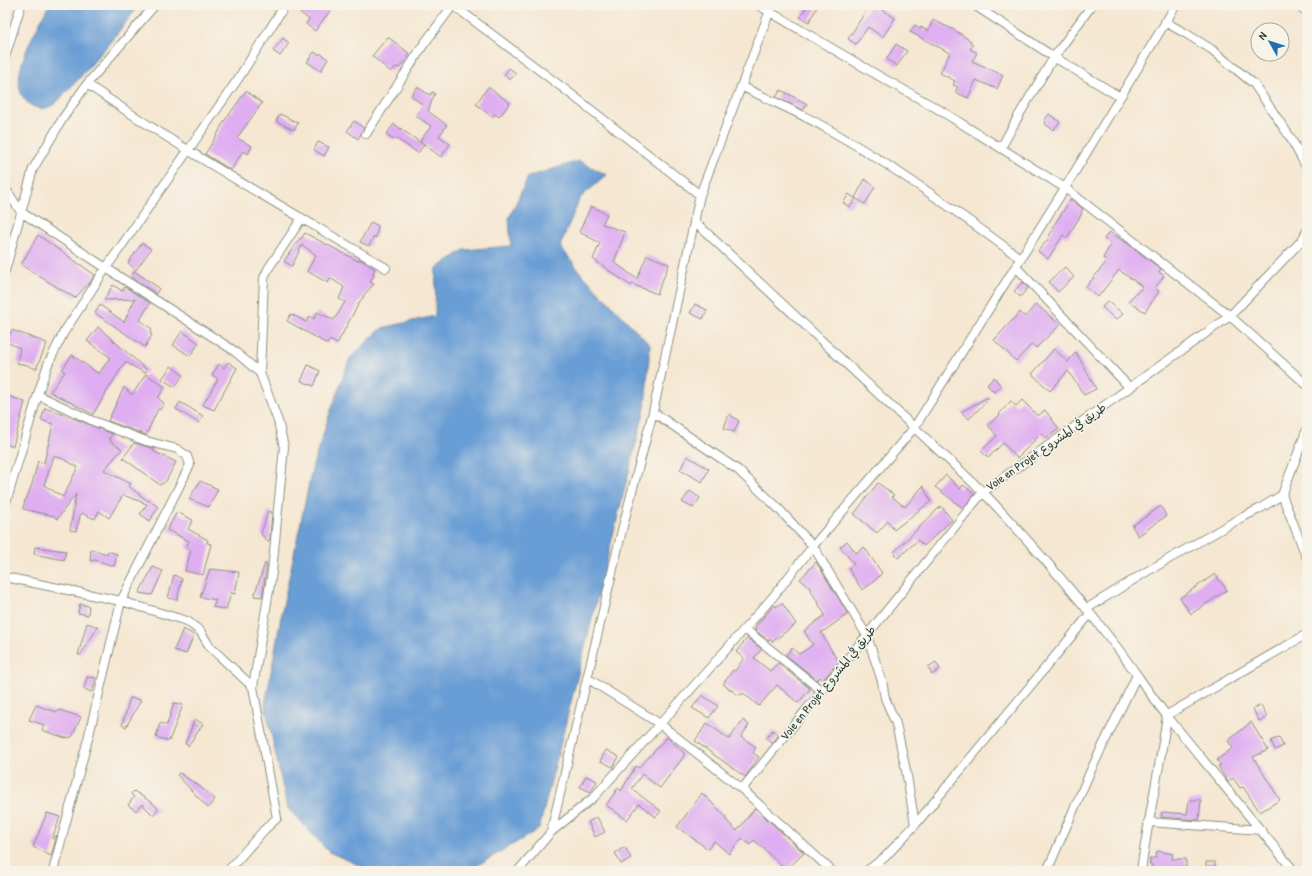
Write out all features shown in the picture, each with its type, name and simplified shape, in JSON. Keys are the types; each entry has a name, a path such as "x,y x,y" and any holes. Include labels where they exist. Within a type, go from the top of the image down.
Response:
{"main road":[{"path":"1302,5 1307,9"}],"street":[{"path":"5,57 21,5"},
{"path":"5,271 33,169 63,118 87,84 155,5"},
{"path":"5,506 48,364 64,332 187,150 238,79 285,5"},
{"path":"366,134 424,44 453,5 700,195"},
{"path":"758,5 770,9 878,76 938,109 1065,188 1230,316 1307,385"},
{"path":"974,5 1054,57 1120,97"},
{"path":"1001,148 1054,57 1092,5"},
{"path":"518,871 551,832 594,797 660,724 772,598 813,546 914,428 1065,188 1176,5"},
{"path":"551,832 623,526 653,412 700,195 770,9"},
{"path":"1165,22 1211,49 1254,84 1290,137 1307,168"},
{"path":"87,84 136,118 187,150 386,268"},
{"path":"741,86 824,127 881,161 963,216 1021,259"},
{"path":"5,188 21,212 233,350 260,373"},
{"path":"228,871 276,818 254,687 272,572 284,447 278,421 260,373 264,278 268,269 302,218"},
{"path":"694,221 983,492 1026,537 1060,576 1167,715 1294,871"},
{"name":"Voie en Projet طريق في المشروع","path":"742,789 983,492 1230,316 1302,240 1307,231"},
{"path":"1016,267 1130,388"},
{"path":"38,395 93,421 146,441 177,449 187,456 190,465 121,601 88,739 53,871"},
{"path":"653,412 738,470 777,507 813,546 867,636 882,680 885,698 896,724 906,770 915,825"},
{"path":"866,871 885,857 915,825 1088,612 1146,572 1282,495 1307,429"},
{"path":"1282,495 1307,558"},
{"path":"5,577 121,601 187,621 200,631 210,647 254,687"},
{"path":"745,628 822,691"},
{"path":"1167,715 1307,634"},
{"path":"1047,871 1091,770 1137,675"},
{"path":"587,678 660,724 742,789 832,871"},
{"path":"1140,871 1148,822 1162,756 1167,715"},
{"path":"1148,822 1261,830"}],"water":[{"path":"49,5 139,5 107,46 58,101 48,107 39,108 33,107 21,94 19,82 25,54"},
{"path":"579,161 607,175 580,198 560,246 580,272 650,345 645,408 539,829 468,871 372,871 329,852 287,807 265,705 284,601 313,465 350,358 382,328 435,316 436,269 464,250 511,246 509,218 528,177"}],"building":[{"path":"305,5 326,5 331,9 315,31 306,24 309,19 300,13"},
{"path":"808,5 818,5 809,22 800,17"},
{"path":"870,5 876,5 895,18 883,37 868,27 856,44 848,39"},
{"path":"933,20 954,30 971,41 970,43 973,45 970,49 977,53 972,61 1003,75 997,89 976,80 968,98 955,92 958,87 953,85 955,81 940,73 950,53 910,32 915,25 920,29 921,27 928,31"},
{"path":"388,37 410,54 399,68 396,67 391,72 372,56"},
{"path":"283,38 289,43 280,56 273,51"},
{"path":"896,44 907,51 897,66 887,59"},
{"path":"314,52 319,55 320,53 328,59 321,71 307,62"},
{"path":"509,68 516,73 510,80 504,75"},
{"path":"417,87 430,95 432,92 435,93 428,111 447,125 439,136 450,144 441,157 420,141 431,126 416,116 423,105 411,96"},
{"path":"488,87 510,103 499,117 495,114 492,117 476,104"},
{"path":"781,90 807,104 803,110 776,97"},
{"path":"246,91 262,103 237,138 252,146 248,154 243,151 231,170 205,154 223,123"},
{"path":"280,114 298,123 294,130 276,121"},
{"path":"1049,114 1060,122 1053,130 1045,124 1046,122 1044,121"},
{"path":"354,121 364,128 358,139 347,131"},
{"path":"394,124 424,145 418,153 396,138 394,140 386,135"},
{"path":"318,142 329,147 324,156 314,150"},
{"path":"865,179 875,187 865,204 855,198"},
{"path":"849,194 856,199 850,207 843,203"},
{"path":"1071,199 1083,209 1081,212 1082,213 1067,238 1063,235 1048,259 1038,251 1049,238 1053,229 1052,228"},
{"path":"591,206 607,214 602,224 625,232 614,262 637,279 647,255 669,264 657,294 632,284 631,286 593,259 600,243 579,232"},
{"path":"371,222 378,226 376,238 374,236 369,246 360,242"},
{"path":"1109,232 1127,243 1161,269 1159,272 1164,276 1155,288 1159,291 1145,312 1128,301 1143,287 1119,270 1098,297 1086,287 1107,261 1103,258 1111,244 1104,239"},
{"path":"305,233 358,261 359,259 375,269 372,274 374,275 370,282 374,284 363,296 364,297 360,301 337,344 330,340 327,344 287,321 291,314 306,322 310,316 314,319 317,312 334,320 345,302 339,299 344,287 330,278 328,283 307,271 316,255 302,245 292,266 284,261"},
{"path":"38,235 95,275 75,298 21,265"},
{"path":"142,243 151,249 136,270 128,263"},
{"path":"1065,267 1074,277 1058,292 1049,282"},
{"path":"134,271 159,288 156,294 131,277"},
{"path":"1023,282 1028,288 1020,297 1014,291"},
{"path":"113,285 122,291 125,287 150,303 140,320 152,329 150,334 152,335 145,347 95,313 100,305 124,322 135,299 104,300"},
{"path":"1108,301 1123,314 1116,320 1102,307"},
{"path":"695,304 707,310 703,319 690,313"},
{"path":"1036,304 1060,325 1036,348 1032,344 1016,361 994,340 1020,312 1025,317"},
{"path":"98,327 147,370 145,373 125,362 93,414 50,392 65,372 62,370 72,355 99,374 110,357 87,341"},
{"path":"12,330 47,343 36,369 17,363 20,348 6,342"},
{"path":"182,331 199,343 190,356 173,345"},
{"path":"1054,349 1068,362 1076,352 1096,389 1084,395 1068,371 1050,391 1032,374"},
{"path":"228,362 237,368 214,410 203,405 218,379 212,375 219,364 224,368"},
{"path":"308,365 320,371 314,386 301,381"},
{"path":"171,366 183,375 175,387 162,379"},
{"path":"146,374 165,387 158,398 164,403 160,410 158,409 146,435 108,421 124,387 132,395"},
{"path":"994,377 1001,386 994,392 987,385"},
{"path":"5,395 25,402 13,446 5,444"},
{"path":"988,397 989,399 969,419 961,412"},
{"path":"1022,400 1038,416 1045,410 1059,429 1046,438 1042,433 1017,458 1003,443 988,458 981,451 997,436 988,425 1000,415 999,414 1011,401 1016,406"},
{"path":"180,402 203,416 199,423 176,409"},
{"path":"45,408 113,434 109,438 111,439 110,441 122,449 104,470 131,484 129,486 131,488 158,507 150,521 140,514 147,504 123,495 109,518 99,511 95,519 81,513 76,531 70,530 76,494 57,519 54,516 23,509 38,461 44,463 53,424 41,420","holes":["54,456 78,467 63,497 44,485"]},
{"path":"729,414 739,421 734,432 724,428"},
{"path":"134,443 155,449 153,451 176,462 166,481 160,485 123,458"},
{"path":"687,456 709,469 702,482 680,470"},
{"path":"946,475 960,489 963,485 975,494 963,508 935,487"},
{"path":"200,481 218,489 209,507 189,499"},
{"path":"878,483 894,495 892,497 905,507 923,486 931,501 894,530 888,521 877,533 854,514"},
{"path":"690,491 700,498 693,508 682,502"},
{"path":"941,506 952,520 924,546 918,540 898,558 893,553"},
{"path":"1161,506 1166,516 1138,536 1132,526"},
{"path":"268,511 272,512 270,538 268,542 261,534"},
{"path":"177,512 193,520 188,529 208,540 207,543 211,544 203,575 185,571 191,550 186,548 189,541 167,530"},
{"path":"847,541 856,553 864,547 882,573 871,584 862,590 848,568 854,564 840,547"},
{"path":"35,547 66,551 64,560 34,554"},
{"path":"91,549 107,554 108,551 117,554 114,566 95,560 90,561"},
{"path":"816,562 848,614 821,633 839,661 823,680 820,677 817,680 786,655 792,648 799,654 813,645 804,631 825,615 809,587 800,579"},
{"path":"265,563 267,564 262,597 254,596"},
{"path":"153,567 163,571 152,595 139,593"},
{"path":"210,569 239,572 235,594 231,593 226,610 213,607 216,600 200,597"},
{"path":"1215,574 1227,590 1191,614 1180,598"},
{"path":"174,575 182,579 177,600 168,598"},
{"path":"782,603 796,624 772,642 770,639 769,641 755,630 755,627 774,605 776,607"},
{"path":"80,604 89,606 88,615 78,613"},
{"path":"87,623 98,627 80,655 78,655"},
{"path":"183,629 194,635 186,654 174,650"},
{"path":"747,638 762,649 754,658 770,671 778,663 810,689 798,703 777,685 759,706 743,693 738,695 723,684 744,658 736,652"},
{"path":"936,662 940,669 932,675 928,667"},
{"path":"87,677 96,678 92,692 84,689"},
{"path":"702,695 718,706 709,718 692,708"},
{"path":"130,698 141,700 126,727 122,725"},
{"path":"174,703 183,705 169,741 156,737 160,723 167,725"},
{"path":"36,705 50,710 58,712 59,710 81,717 72,737 65,738 42,730 44,725 29,720"},
{"path":"1261,705 1267,717 1259,721 1253,709"},
{"path":"195,719 203,724 188,746 185,744"},
{"path":"743,720 749,725 741,737 756,747 753,753 759,757 745,777 695,741 707,723 729,739"},
{"path":"1251,722 1268,750 1253,757 1280,800 1260,812 1243,787 1240,788 1233,778 1228,782 1218,766 1221,765 1217,760 1233,748 1228,741"},
{"path":"773,730 779,735 772,743 766,738"},
{"path":"667,737 684,753 684,756 660,788 642,774 632,789 661,811 656,817 639,804 627,820 606,805 618,788 621,791 636,766 639,768"},
{"path":"1279,737 1283,746 1275,750 1271,741"},
{"path":"606,750 619,757 613,767 600,761"},
{"path":"179,773 198,785 215,799 208,808 177,775"},
{"path":"586,776 597,781 591,792 580,787"},
{"path":"134,791 154,804 158,809 153,815 142,804 136,811 128,805 134,797 131,794"},
{"path":"702,793 726,817 725,819 737,831 755,808 804,853 786,870 754,840 750,845 742,838 729,854 714,841 708,849 677,827"},
{"path":"1189,800 1201,800 1199,820 1161,817 1162,812 1187,814"},
{"path":"47,813 60,817 52,839 57,835 51,856 33,847"},
{"path":"597,817 605,832 595,837 588,822"},
{"path":"625,847 631,858 621,864 615,853"},
{"path":"1157,851 1173,854 1172,859 1186,859 1186,867 1172,867 1172,871 1151,871 1152,865 1150,864 1150,858 1156,858"},
{"path":"1206,862 1215,862 1215,871 1206,871"}]}
